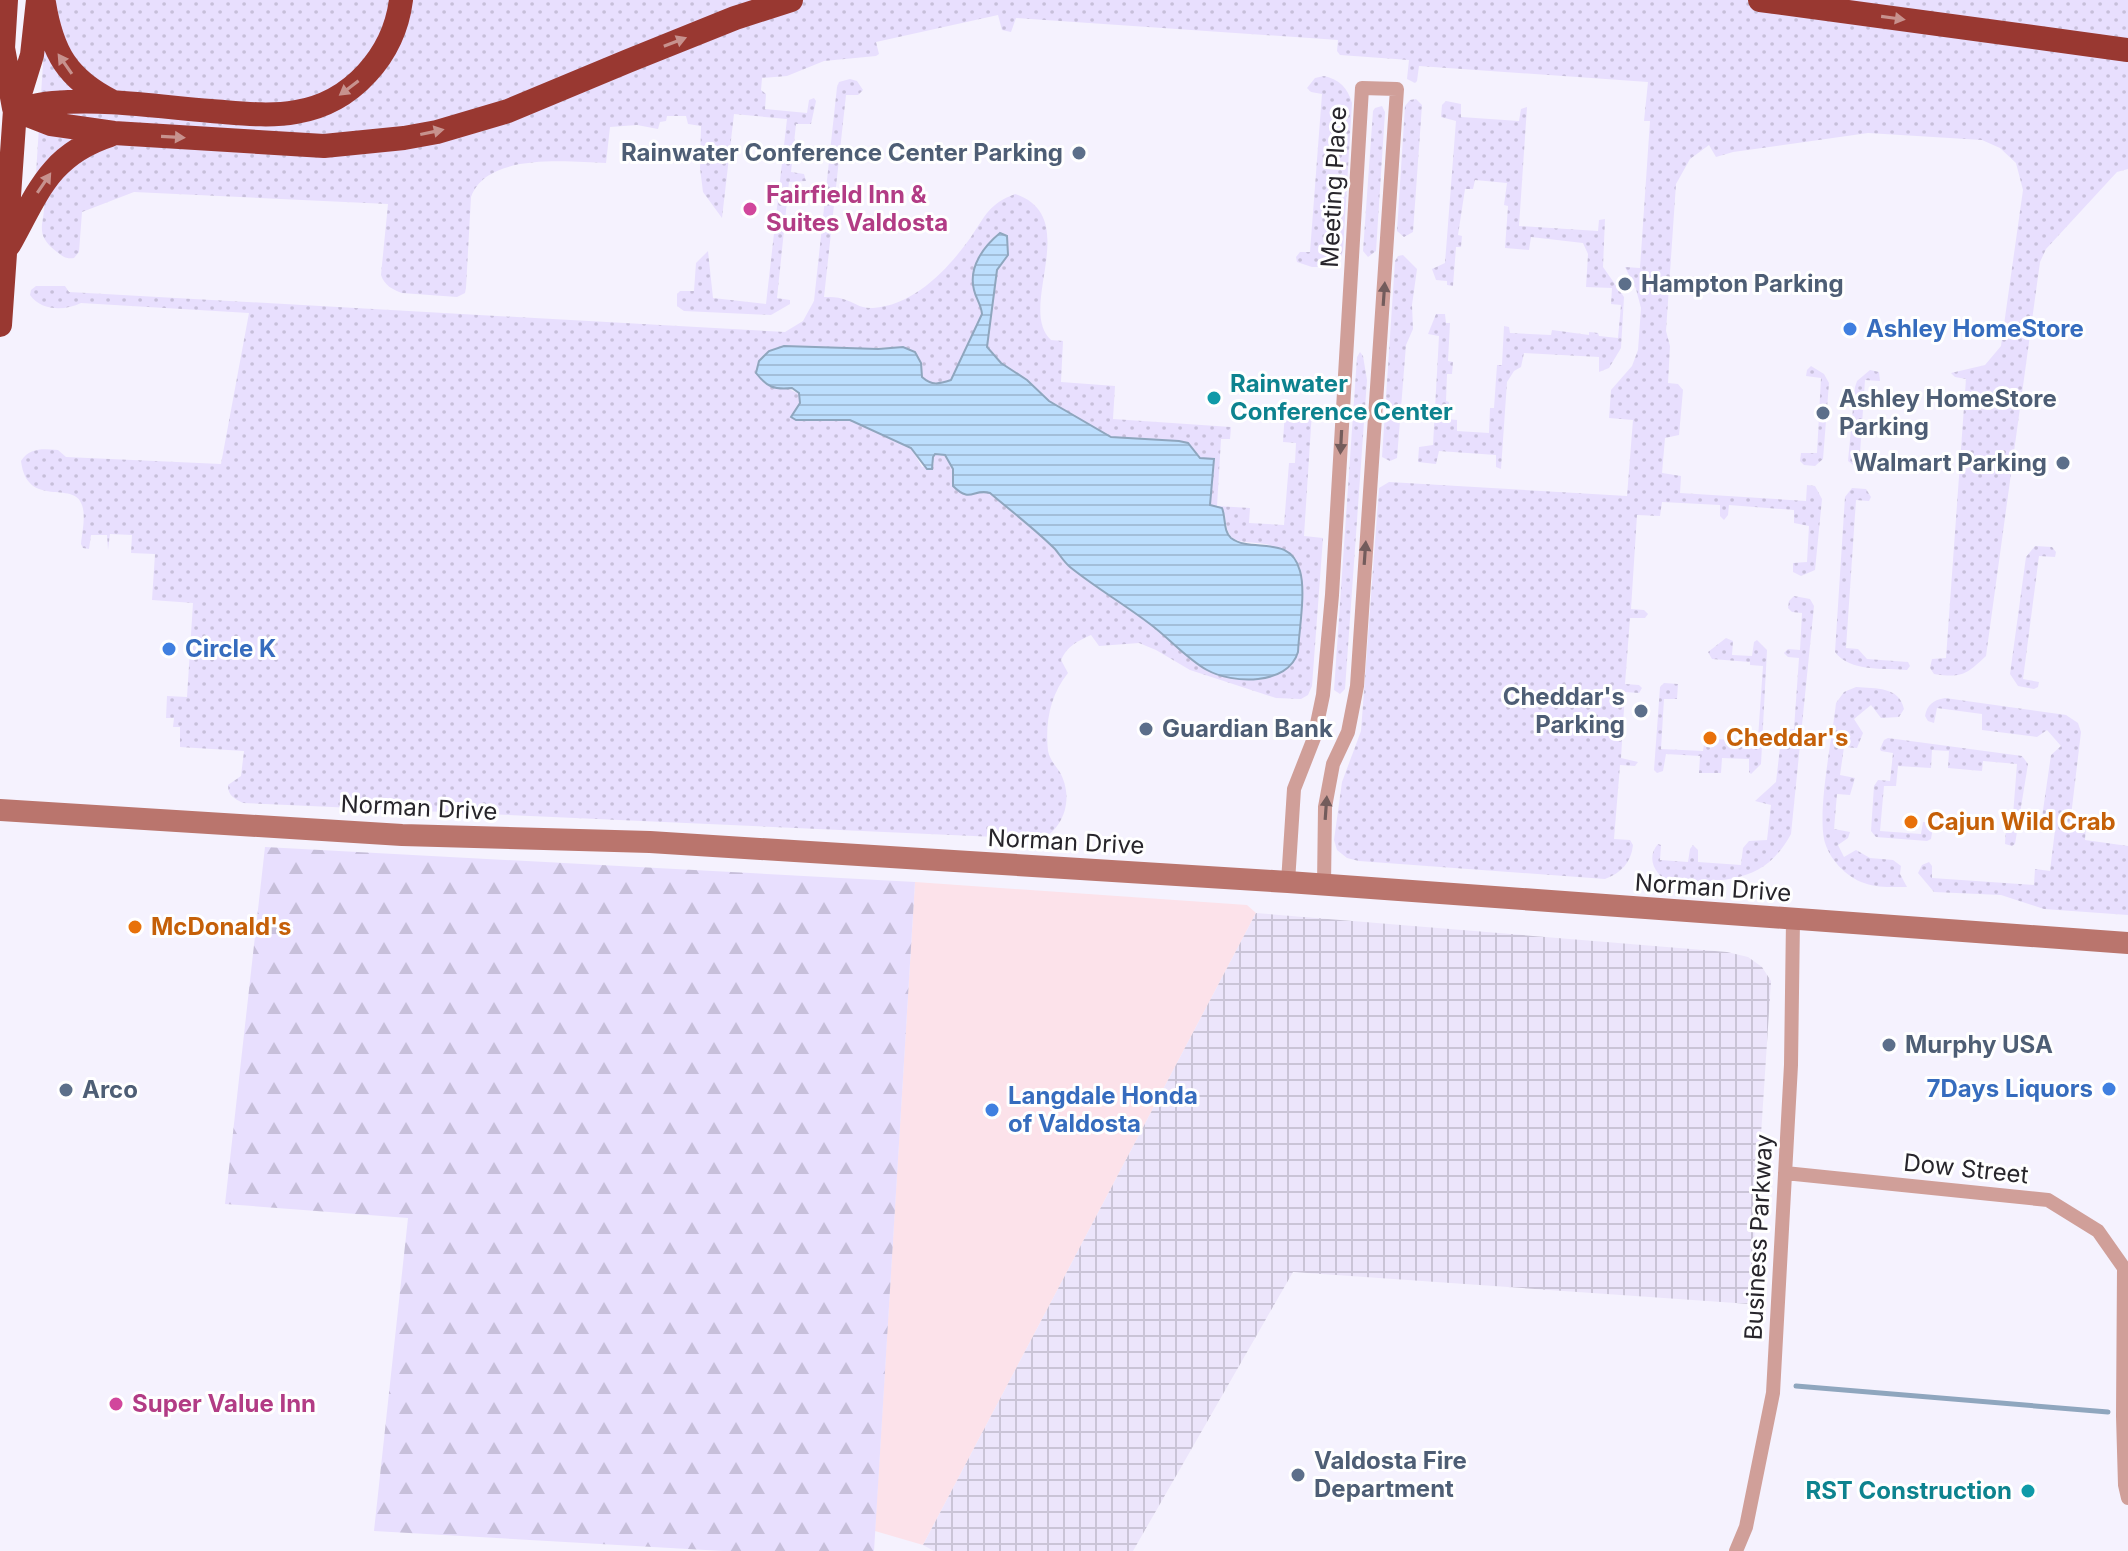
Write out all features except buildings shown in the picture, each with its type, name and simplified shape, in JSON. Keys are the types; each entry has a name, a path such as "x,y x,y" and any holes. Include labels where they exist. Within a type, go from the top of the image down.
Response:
{"highway":[{"path":"6,0 3,48 15,110"},
{"path":"0,325 15,110 32,55 38,0"},
{"path":"44,0 52,40 68,69 82,84 118,104"},
{"path":"15,110 53,103 118,104 251,114 298,112 315,107 352,87 377,61 395,28 401,0"},
{"path":"15,110 51,124 114,133 324,146 437,132 508,111 681,39 791,0"},
{"path":"1760,0 2128,50"},
{"path":"6,250 44,181 59,163 76,148 114,133"}],"street":[{"name":"Meeting Place","path":"1288,882 1294,789 1314,738 1323,695 1332,595 1362,88 1397,89 1357,686 1348,732 1333,764 1325,807 1324,886"},
{"name":"Norman Drive","path":"0,810 402,835 650,842 1288,882 2128,943"},
{"name":"Business Parkway","path":"1736,1551 1746,1527 1773,1393 1791,1065 1793,920"},
{"name":"Dow Street","path":"1785,1173 2048,1200 2098,1231 2124,1268 2123,1416 2128,1498"}],"shaded area":[{"path":"915,882 1247,905 1256,913 923,1545 875,1531"},
{"path":"1256,913 1727,952 1748,957 1762,967 1771,981 1750,1304 1293,1272 1133,1551 934,1551 923,1545"}],"green space":[{"path":"47,0 2128,0 2128,169 2117,172 2046,249 2040,262 1986,656 1968,671 1951,676 1934,674 1930,668 1932,659 1946,658 1966,379 1951,373 1985,365 2001,346 2023,190 2016,163 2000,148 1982,140 1868,133 1716,157 1709,145 1690,159 1676,184 1666,331 1670,346 1668,383 1678,384 1683,390 1679,435 1665,438 1662,473 1681,476 1680,493 1806,501 1807,485 1815,486 1822,499 1815,570 1801,576 1793,572 1793,563 1807,562 1809,526 1794,523 1794,510 1729,505 1724,520 1720,516 1720,505 1662,502 1660,516 1637,515 1631,609 1644,610 1648,614 1645,618 1630,618 1625,684 1642,688 1639,693 1625,692 1621,758 1638,762 1635,766 1620,765 1614,839 1630,840 1633,845 1627,862 1616,874 1605,879 1359,861 1347,858 1337,850 1334,840 1342,782 1361,731 1379,488 1389,482 1627,496 1633,420 1609,418 1611,390 1632,366 1638,350 1641,308 1625,267 1640,268 1650,121 1644,121 1648,82 1419,66 1415,83 1407,79 1409,60 1340,55 1337,51 1338,40 1016,18 1011,32 1002,30 998,15 876,42 879,54 876,56 824,61 787,76 762,78 761,90 766,94 765,109 807,113 809,100 814,98 816,101 811,124 796,124 791,172 804,174 806,181 789,182 777,298 790,300 790,304 771,315 684,311 677,306 677,294 680,291 694,291 696,263 708,251 713,298 766,304 787,119 734,114 722,218 703,192 701,126 688,124 686,116 667,116 658,129 637,125 610,127 606,163 551,161 511,166 494,173 480,183 471,197 466,288 465,293 457,297 402,293 384,282 381,275 388,204 134,192 82,212 79,252 74,258 63,256 49,245 42,233 44,200 36,174"},
{"path":"1324,76 1342,85 1352,103 1343,251 1340,260 1332,267 1312,267 1297,262 1296,257 1300,252 1310,252 1322,94 1307,88 1315,78"},
{"path":"857,81 863,90 858,95 846,95 824,297 841,298 868,308 888,305 916,293 941,273 989,211 1015,194 1035,206 1045,222 1046,264 1040,307 1042,325 1051,340 1063,341 1061,382 1115,386 1113,419 1231,427 1230,439 1221,439 1217,506 1250,508 1249,523 1284,525 1289,463 1295,463 1296,443 1283,442 1285,410 1312,411 1304,536 1323,538 1312,686 1308,695 1301,699 1276,698 1190,670 1139,643 1099,646 1091,635 1082,639 1063,655 1061,660 1068,673 1050,710 1048,751 1062,775 1066,805 1060,821 1042,839 243,803 232,796 228,785 241,776 244,751 180,747 180,727 173,727 174,718 166,718 167,696 187,697 193,603 152,600 155,554 131,553 132,535 110,534 108,550 107,535 91,535 89,549 83,548 82,505 70,494 41,490 32,485 25,476 21,461 33,451 48,449 58,450 66,457 221,464 249,313 81,303 54,308 40,304 30,295 31,290 36,286 65,286 69,292 785,332 803,321 814,301 839,82","holes":["999,233 1007,236 1008,255 997,269 987,347 1001,363 1027,380 1049,401 1111,437 1188,443 1200,458 1210,505 1225,515 1232,537 1242,542 1269,545 1295,558 1302,591 1298,648 1292,663 1279,674 1254,680 1241,676 1118,603 1070,567 1039,534 990,493 984,491 977,494 952,479 953,470 945,455 936,454 932,457 934,464 922,467 911,448 850,420 796,420 791,417 800,403 799,394 756,373 759,361 769,351 903,347 921,363 922,377 926,380 936,383 951,380 982,314 974,293 990,241"]},
{"path":"1416,99 1422,105 1413,232 1404,237 1397,231 1405,106"},
{"path":"1446,101 1461,104 1461,117 1519,121 1521,109 1527,107 1519,226 1598,231 1599,220 1605,219 1603,267 1624,297 1621,348 1609,368 1599,372 1599,357 1524,353 1521,367 1507,382 1501,469 1496,467 1496,455 1439,451 1436,464 1418,462 1419,447 1433,445 1439,336 1428,334 1436,314 1445,314 1446,323 1450,323 1448,361 1453,362 1452,374 1447,374 1448,419 1457,420 1457,431 1489,433 1497,365 1502,365 1504,326 1509,327 1510,333 1551,335 1552,330 1589,335 1589,332 1598,333 1599,336 1618,338 1621,305 1611,304 1612,288 1586,287 1588,254 1583,243 1531,237 1529,250 1505,248 1507,183 1475,180 1473,189 1465,189 1458,235 1462,236 1461,247 1456,247 1453,286 1447,285 1447,281 1436,280 1432,269 1445,263 1456,121 1441,117 1442,105"},
{"path":"1382,106 1385,112 1376,251 1368,257 1363,251 1373,111"},
{"path":"1403,255 1417,269 1412,305 1413,329 1406,345 1397,458 1390,461 1382,457 1395,261"},
{"path":"1360,352 1367,380 1345,689 1340,694 1334,690 1357,357"},
{"path":"1811,366 1824,374 1829,383 1823,459 1815,466 1804,465 1800,461 1801,453 1817,453 1821,378 1806,376"},
{"path":"1870,370 1879,372 1880,381 1865,380 1860,453 1875,455 1870,468 1858,469 1848,461 1855,387 1857,381"},
{"path":"1852,488 1866,489 1871,497 1869,501 1856,500 1846,648 1858,649 1867,659 1908,662 1910,666 1907,670 1858,666 1835,652 1845,497"},
{"path":"2035,546 2052,547 2056,552 2055,557 2039,556 2023,679 2039,682 2034,689 2018,686 2010,674 2026,557"},
{"path":"1794,596 1810,599 1814,606 1791,834 1780,851 1755,871 1725,880 1672,884 1654,867 1652,855 1658,844 1661,845 1660,860 1688,862 1693,845 1698,850 1698,862 1741,865 1743,848 1749,841 1767,840 1771,805 1755,801 1776,782 1782,730 1794,729 1799,658 1788,657 1784,653 1788,649 1800,650 1802,613 1792,612 1788,608"},
{"path":"1726,638 1733,641 1732,655 1752,656 1757,640 1767,650 1761,764 1751,774 1749,759 1722,758 1721,773 1699,773 1700,756 1666,754 1663,771 1657,773 1654,770 1660,687 1664,683 1678,684 1677,699 1664,699 1661,749 1703,751 1704,744 1713,747 1716,739 1745,741 1746,738 1758,738 1763,666 1712,659 1708,652"},
{"path":"1856,687 1892,692 1904,709 1899,717 1881,718 1871,705 1854,719 1863,733 1857,748 1844,747 1840,775 1855,778 1850,795 1837,794 1834,829 1850,832 1848,838 1838,845 1844,857 1856,850 1870,858 1893,860 1901,866 1900,874 1907,887 1875,886 1857,880 1834,860 1824,839 1824,791 1836,703 1844,692"},
{"path":"1945,698 2066,715 2078,723 2081,732 2071,816 2073,821 2086,826 2085,840 2128,846 2128,915 2044,909 2001,895 1934,892 1918,873 1922,865 1929,862 1932,878 2034,885 2035,869 2050,871 2055,830 2041,824 2051,755 2061,746 2047,730 2037,737 1982,730 1982,714 1937,708 1934,723 1928,721 1925,716 1929,706"},
{"path":"1888,738 2022,756 2028,764 2015,844 2005,844 2006,828 2012,828 2017,764 1983,761 1982,771 1948,768 1949,751 1932,750 1931,768 1898,766 1896,786 1884,786 1880,831 1921,834 1923,822 1976,828 1985,826 1985,831 1933,827 1931,839 1927,841 1876,837 1871,831 1874,786 1878,780 1890,781 1893,753 1880,749"},
{"path":"265,847 915,882 874,1551 723,1551 374,1531 408,1218 225,1204"}],"water":[{"path":"1000,233 1007,236 1008,255 997,270 987,347 1001,363 1027,380 1049,401 1111,437 1179,441 1188,443 1200,458 1214,459 1210,505 1222,508 1228,535 1249,545 1270,546 1288,552 1300,571 1302,600 1298,652 1283,671 1258,679 1244,679 1207,670 1150,624 1070,567 1055,549 990,493 968,495 959,491 953,486 953,469 945,455 935,454 932,469 927,469 911,448 850,420 796,420 791,417 800,403 799,393 792,388 771,386 756,373 759,361 769,351 784,346 903,347 915,352 921,363 922,377 926,380 936,383 951,380 982,314 973,281 975,265 988,244"}],"waterway":[{"path":"1796,1386 2108,1412"}],"place":[{"name":"Rainwater Conference Center Parking","path":"1079,153"},
{"name":"Fairfield Inn & Suites Valdosta","path":"750,209"},
{"name":"Hampton Parking","path":"1625,284"},
{"name":"Ashley HomeStore","path":"1850,329"},
{"name":"Rainwater Conference Center","path":"1214,398"},
{"name":"Ashley HomeStore Parking","path":"1823,413"},
{"name":"Walmart Parking","path":"2063,463"},
{"name":"Circle K","path":"169,649"},
{"name":"Cheddar's Parking","path":"1641,711"},
{"name":"Guardian Bank","path":"1146,729"},
{"name":"Cheddar's","path":"1710,738"},
{"name":"Cajun Wild Crab","path":"1911,822"},
{"name":"McDonald's","path":"135,927"},
{"name":"Murphy USA","path":"1889,1045"},
{"name":"7Days Liquors","path":"2109,1089"},
{"name":"Arco","path":"66,1090"},
{"name":"Langdale Honda of Valdosta","path":"992,1110"},
{"name":"Super Value Inn","path":"116,1404"},
{"name":"Valdosta Fire Department","path":"1298,1475"},
{"name":"RST Construction","path":"2028,1491"}]}
